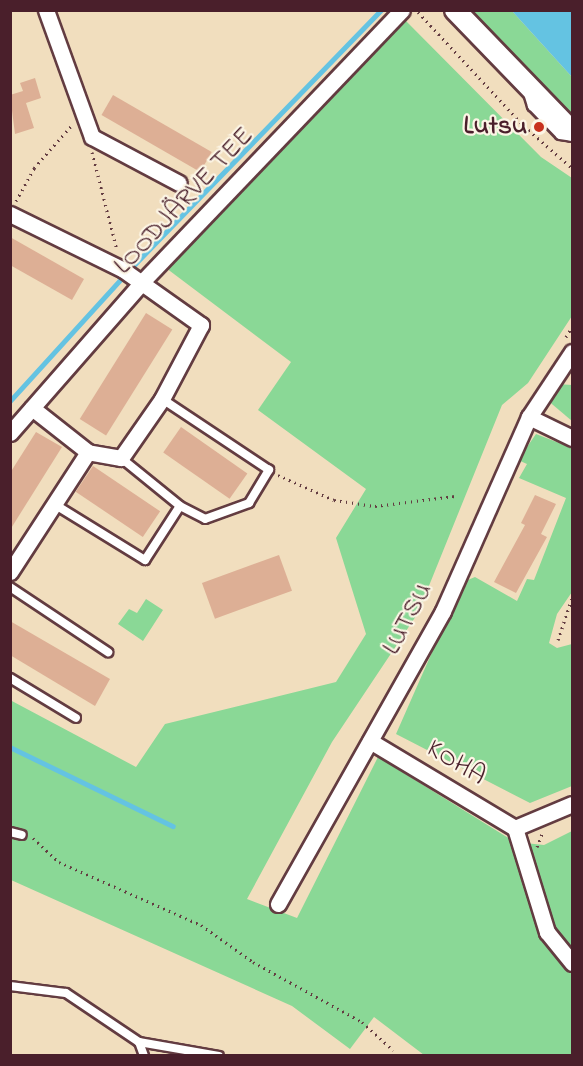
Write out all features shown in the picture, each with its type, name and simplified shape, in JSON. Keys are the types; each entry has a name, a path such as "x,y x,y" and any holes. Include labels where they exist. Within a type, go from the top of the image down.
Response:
{"street":[{"path":"46,10 92,137 179,183"},
{"name":"LOODJÄRVE TEE","path":"10,433 139,280 402,10"},
{"path":"455,10 573,131"},
{"path":"10,212 122,269 201,326 162,399 121,458 88,452 32,408"},
{"name":"LUTSU","path":"278,904 443,611 529,417 573,352"},
{"path":"529,417 573,438"},
{"path":"10,572 88,452"},
{"name":"KOHA","path":"370,741 515,828"},
{"path":"573,804 515,828 547,932 573,963"}],"lane":[{"path":"524,83 532,106 560,135 573,137"},
{"path":"121,458 180,506 206,519 249,503 270,470 162,399"},
{"path":"54,504 145,560 180,506"},
{"path":"10,587 108,652"},
{"path":"10,678 76,718"},
{"path":"10,832 22,835"},
{"path":"10,986 66,993 139,1042 219,1056"},
{"path":"139,1042 144,1056"}],"path":[{"path":"416,10 517,119 573,168"},
{"path":"10,212 34,168 84,116"},
{"path":"92,137 91,158 122,269"},
{"path":"270,470 334,500 375,506 455,496"},
{"path":"558,640 573,598"},
{"path":"22,835 36,839 59,862 201,925 253,962 362,1022 393,1050"}],"green space":[{"path":"471,11 512,11 572,77 572,115"},
{"path":"406,21 541,157 572,178 572,316 528,383 502,405 418,613 332,742 247,899 297,918 378,757 515,842 544,845 572,831 572,1055 424,1055 374,1017 350,1049 292,1006 11,880 10,700 136,767 165,724 336,682 366,634 336,538 366,489 258,410 291,362 166,268"},
{"path":"557,384 572,385 572,421 546,399"},
{"path":"536,434 572,448 572,592 557,614 549,643 557,648 572,644 572,786 530,803 396,734 463,582 475,577 517,601 527,579 534,580 566,498 519,478 527,464 518,460"},
{"path":"146,599 163,610 143,641 118,624 129,609 137,613"}],"water":[{"path":"512,11 572,11 572,77"}],"building":[{"path":"35,78 41,98 26,103 34,128 15,134 10,95 23,91 20,83"},
{"path":"113,95 212,152 200,172 102,115"},
{"path":"10,237 84,279 72,300 10,265"},
{"path":"146,313 172,329 106,435 80,419"},
{"path":"181,427 247,473 230,499 163,452"},
{"path":"36,432 62,447 10,530 10,473"},
{"path":"93,466 160,511 143,537 76,492"},
{"path":"535,495 556,504 541,534 547,537 516,593 494,582 525,525 521,523"},
{"path":"279,555 292,591 215,619 202,583"},
{"path":"10,621 110,679 95,706 10,655"}],"waterway":[{"path":"10,401 132,267 381,10"},
{"path":"10,747 173,826"}],"place":[{"name":"Lutsu","path":"539,127"}]}
